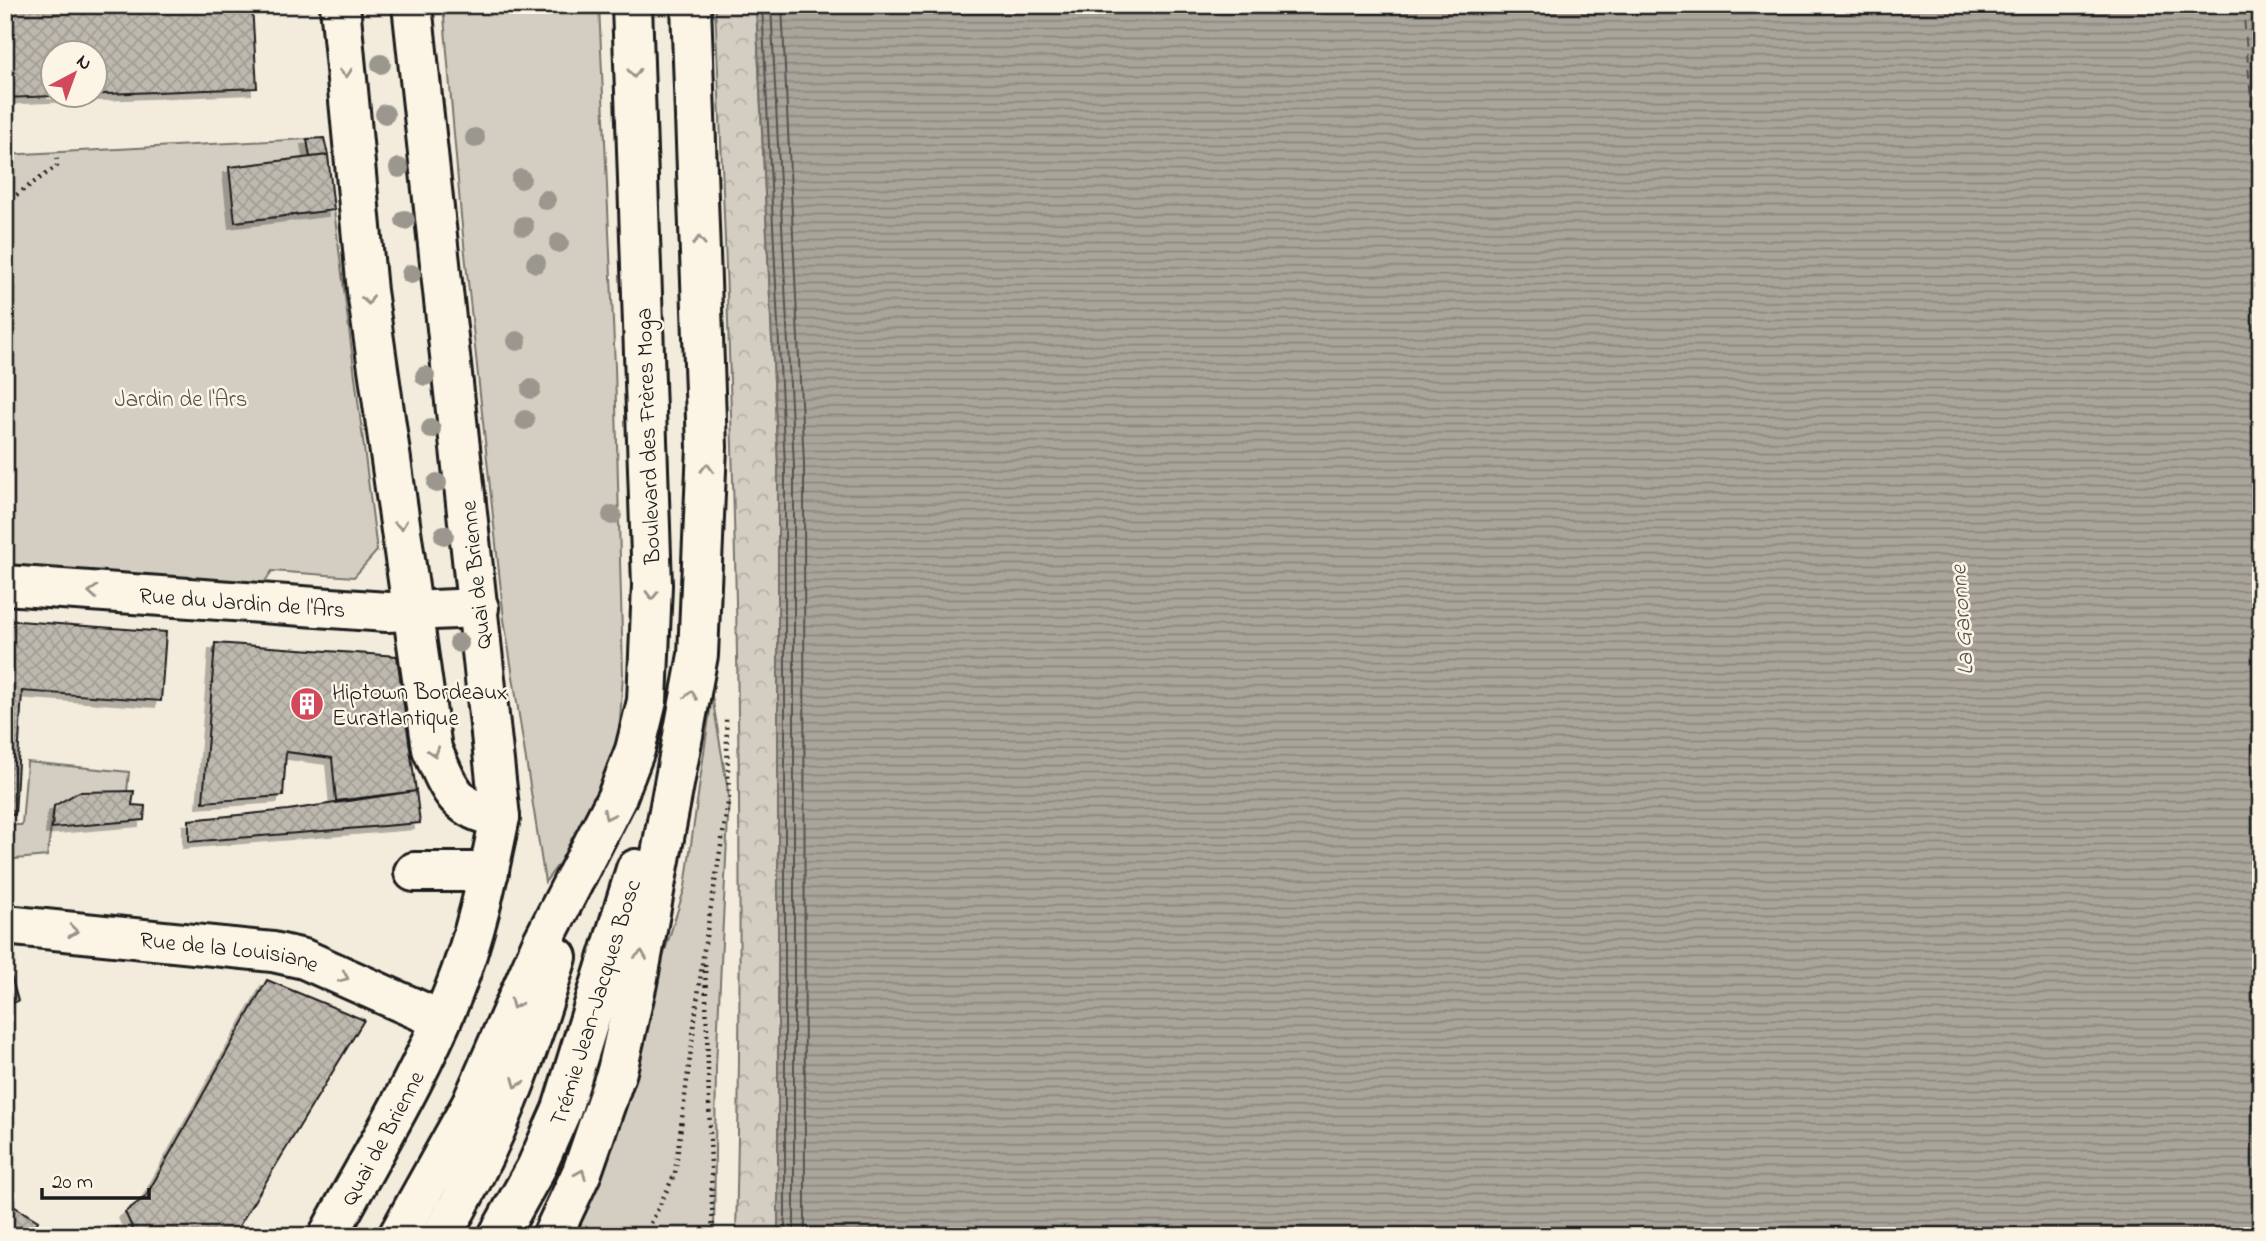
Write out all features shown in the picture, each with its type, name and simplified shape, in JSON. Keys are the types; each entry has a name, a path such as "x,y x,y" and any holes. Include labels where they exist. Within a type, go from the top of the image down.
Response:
{"main road":[{"path":"340,5 367,291 432,749 461,804 481,814 500,817"},
{"name":"Quai de Brienne","path":"328,1236 418,1070 441,1020 477,923 500,817 412,5"},
{"name":"Boulevard des Frères Moga","path":"588,855 635,750 647,701 651,648 649,445 632,5"},
{"path":"552,1236 582,1172 617,1071 698,655 707,447 691,5"},
{"name":"Rue du Jardin de l'Ars","path":"5,585 284,606 414,612 479,608"},
{"name":"Trémie Jean-Jacques Bosc","path":"498,1236 536,1168 562,1108 630,885 678,762"},
{"path":"398,1236 471,1105 542,943 588,855"},
{"name":"Trémie Jean-Jacques Bosc","path":"441,1236 469,1188 502,1121 531,1047 588,855"},
{"path":"414,872 489,872"},
{"name":"Rue de la Louisiane","path":"5,925 273,952 304,959 441,1020"}],"path":[{"path":"5,203 57,166 56,153"},
{"path":"645,1236 675,1173 705,949 729,797 726,714"},
{"path":"705,949 713,1236"}],"green space":[{"path":"443,5 599,5 615,367 623,674 619,737 576,841 545,882 504,619 461,216"},
{"path":"715,5 756,5 778,465 778,1236 736,1236 739,774 733,466"},
{"name":"Jardin de l'Ars","path":"307,139 310,157 229,167 236,222 334,210 377,551 354,577 272,571 262,586 5,567 5,155"},
{"path":"712,696 729,797 716,1066 714,1236 561,1236 643,1021 685,887"},
{"path":"27,762 129,772 127,792 79,792 54,806 47,856 5,860 5,825 22,825"}],"water":[{"name":"La Garonne","path":"756,5 2261,5 2261,1236 778,1236 778,465"}],"building":[{"path":"5,5 252,5 257,88 108,94 108,38 38,38 38,97 5,98"},
{"path":"324,138 328,155 310,157 307,139"},
{"path":"328,155 334,210 235,222 229,167"},
{"path":"5,620 166,632 161,701 22,691 15,815 5,814"},
{"name":"Hiptown Bordeaux Euratlantique","path":"215,643 397,656 416,791 336,801 332,758 286,752 283,796 203,802"},
{"path":"134,791 132,805 145,806 144,820 52,828 54,806 79,792"},
{"path":"416,791 420,823 189,842 189,820 288,810"},
{"path":"5,954 18,1001 5,1006"},
{"path":"267,980 364,1020 233,1236 136,1236 125,1212 146,1196"},
{"path":"5,1201 38,1221 31,1236 5,1236"},
{"path":"117,1227 119,1236 54,1236 56,1228 79,1233 106,1231"}],"ferry route":[{"path":"2243,5 2261,218"}],"place":[{"name":"Hiptown Bordeaux Euratlantique","path":"307,704"}]}
